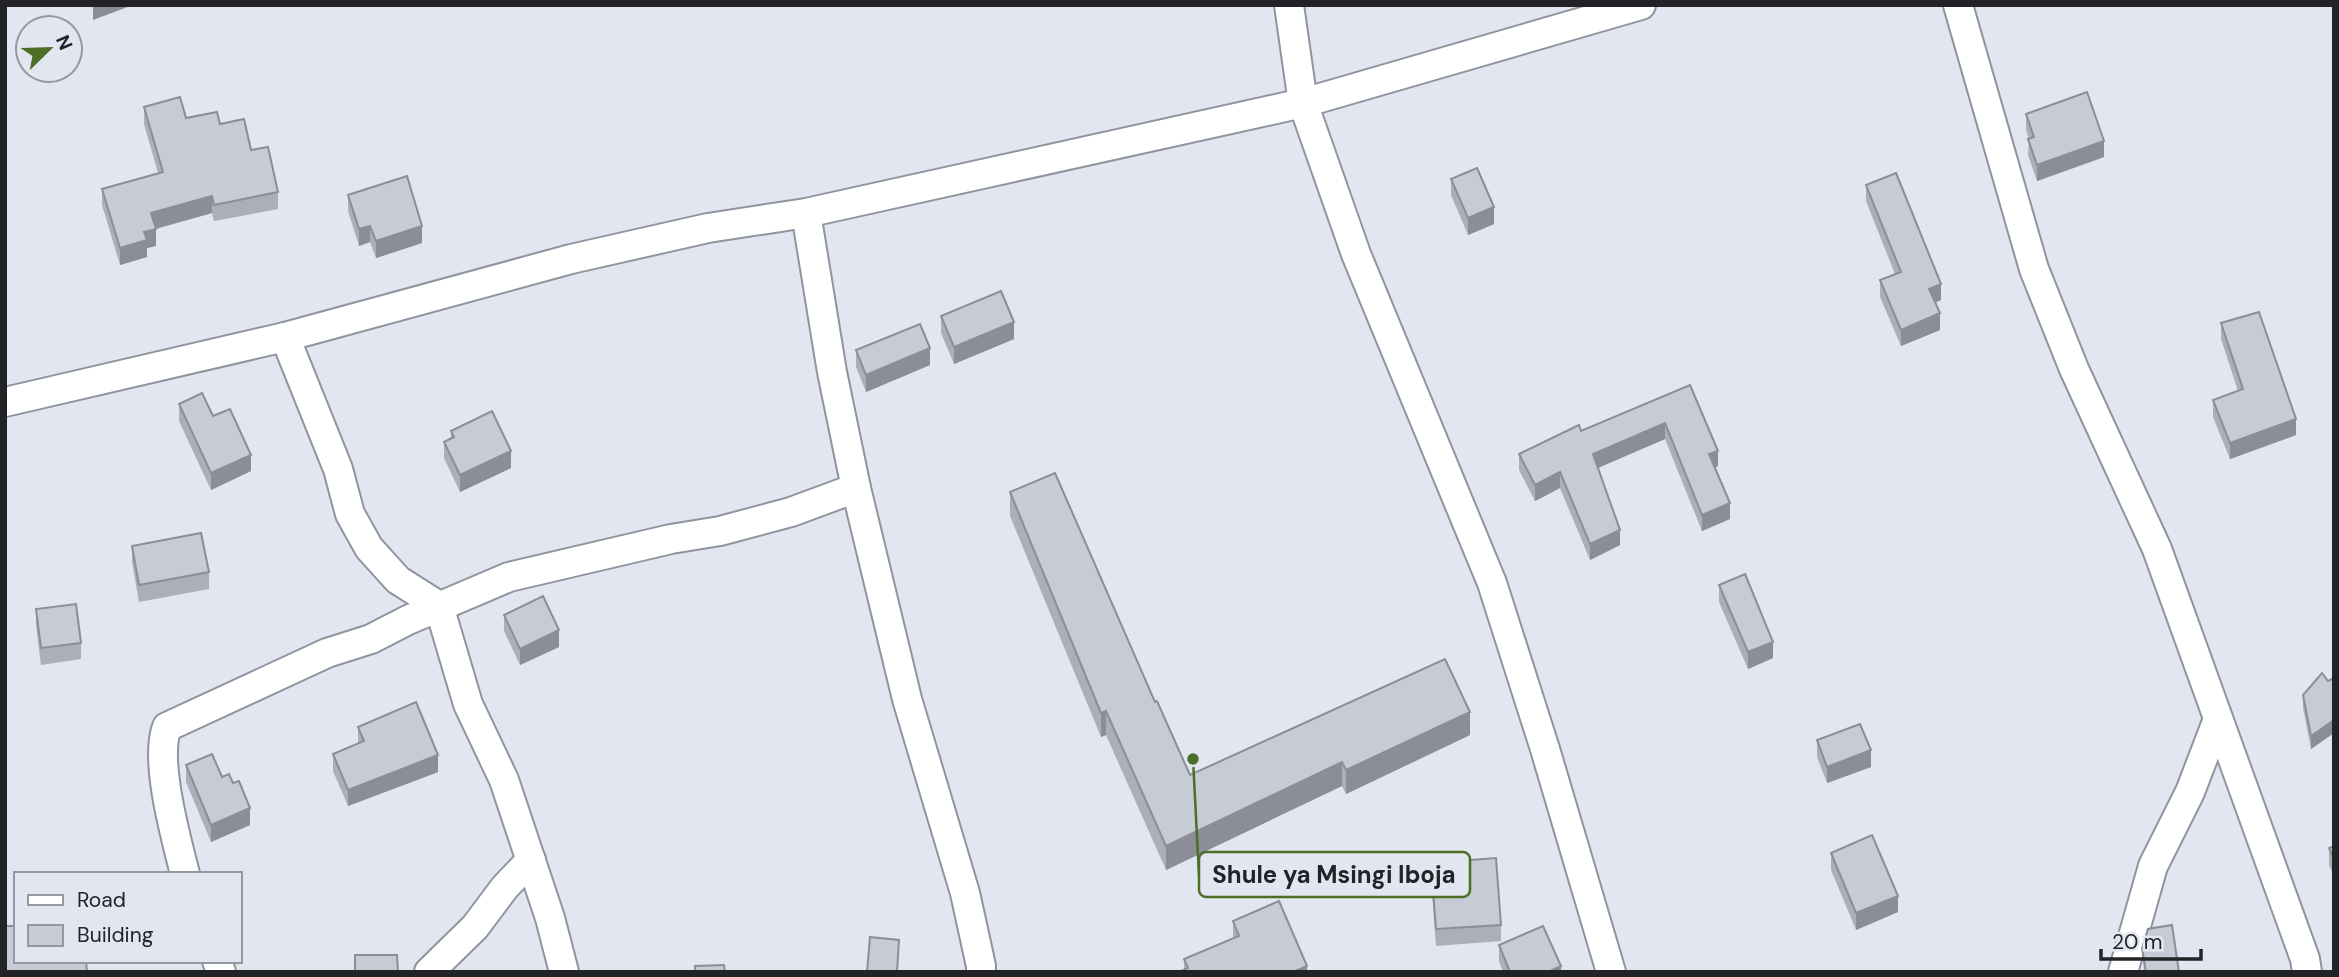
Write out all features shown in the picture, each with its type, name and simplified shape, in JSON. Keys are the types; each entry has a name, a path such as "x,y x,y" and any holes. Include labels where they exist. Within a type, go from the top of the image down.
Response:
{"street":[{"path":"1289,5 1303,103 1356,254 1492,583 1545,749 1611,972"},
{"path":"5,402 285,337 571,259 708,228 806,213 1303,103 1641,5"},
{"path":"1958,5 2034,269 2074,369 2157,549 2305,959 2307,972"},
{"path":"806,213 832,372 856,488 907,699 965,893 981,972"},
{"path":"285,337 338,469 350,514 369,548 398,580 439,606 468,704 504,780 564,972"},
{"path":"185,872 165,769 162,740 167,727 327,653 371,639 439,606 509,577 671,539 720,531 791,512 856,488"},
{"path":"2123,972 2153,866 2190,792 2218,719"},
{"path":"429,972 475,926 531,860"}],"building":[{"path":"2087,92 2104,141 2037,165 2028,139 2034,137 2026,114"},
{"path":"180,97 186,118 217,112 220,124 244,119 251,150 268,147 278,192 214,205 212,196 151,213 156,229 144,232 147,240 120,248 102,189 163,172 144,107"},
{"path":"1477,168 1494,207 1468,218 1451,179"},
{"path":"1896,173 1941,284 1929,289 1940,313 1901,330 1880,280 1901,272 1866,185"},
{"path":"407,176 422,226 376,241 370,226 359,229 348,195"},
{"path":"1001,291 1014,322 954,347 941,316"},
{"path":"2259,312 2296,419 2230,443 2213,400 2243,389 2221,323"},
{"path":"920,324 930,348 866,375 856,350"},
{"path":"1690,385 1718,451 1709,454 1730,503 1702,515 1665,423 1593,454 1620,530 1590,544 1560,472 1535,485 1519,454 1579,425 1581,431"},
{"path":"202,393 213,416 230,409 251,455 211,473 179,404"},
{"path":"492,411 511,451 460,475 444,442 454,437 451,431"},
{"path":"1055,473 1155,702 1157,701 1190,775 1445,659 1470,712 1346,770 1342,762 1166,846 1106,711 1101,713 1010,492"},
{"path":"201,533 209,572 139,585 132,546"},
{"path":"1745,574 1773,642 1748,652 1719,585"},
{"path":"543,596 559,630 520,649 504,615"},
{"path":"76,604 81,643 41,648 36,609"},
{"path":"2322,673 2328,681 2334,678 2334,720 2311,736 2303,695"},
{"path":"416,702 438,755 348,790 333,754 364,741 358,727"},
{"path":"1860,724 1871,750 1827,767 1817,740"},
{"path":"212,754 222,777 229,774 233,783 239,781 250,808 211,825 186,765"},
{"path":"1872,835 1898,896 1856,913 1831,853"},
{"path":"2334,846 2334,859 2329,848"},
{"path":"1496,858 1501,925 1436,929 1431,863"},
{"path":"1279,901 1307,966 1293,972 1179,972 1188,968 1184,959 1239,936 1233,921"},
{"path":"2172,925 2179,972 2146,972 2142,948 2148,929"},
{"path":"5,926 14,926 14,963 86,963 87,972 5,972"},
{"path":"1543,926 1561,966 1548,972 1510,972 1499,945"},
{"path":"870,937 899,940 897,972 867,972"},
{"path":"355,955 397,955 398,972 355,972"},
{"path":"724,965 725,972 695,972 695,966"}],"place":[{"name":"Shule ya Msingi Iboja","path":"1193,759"}]}
